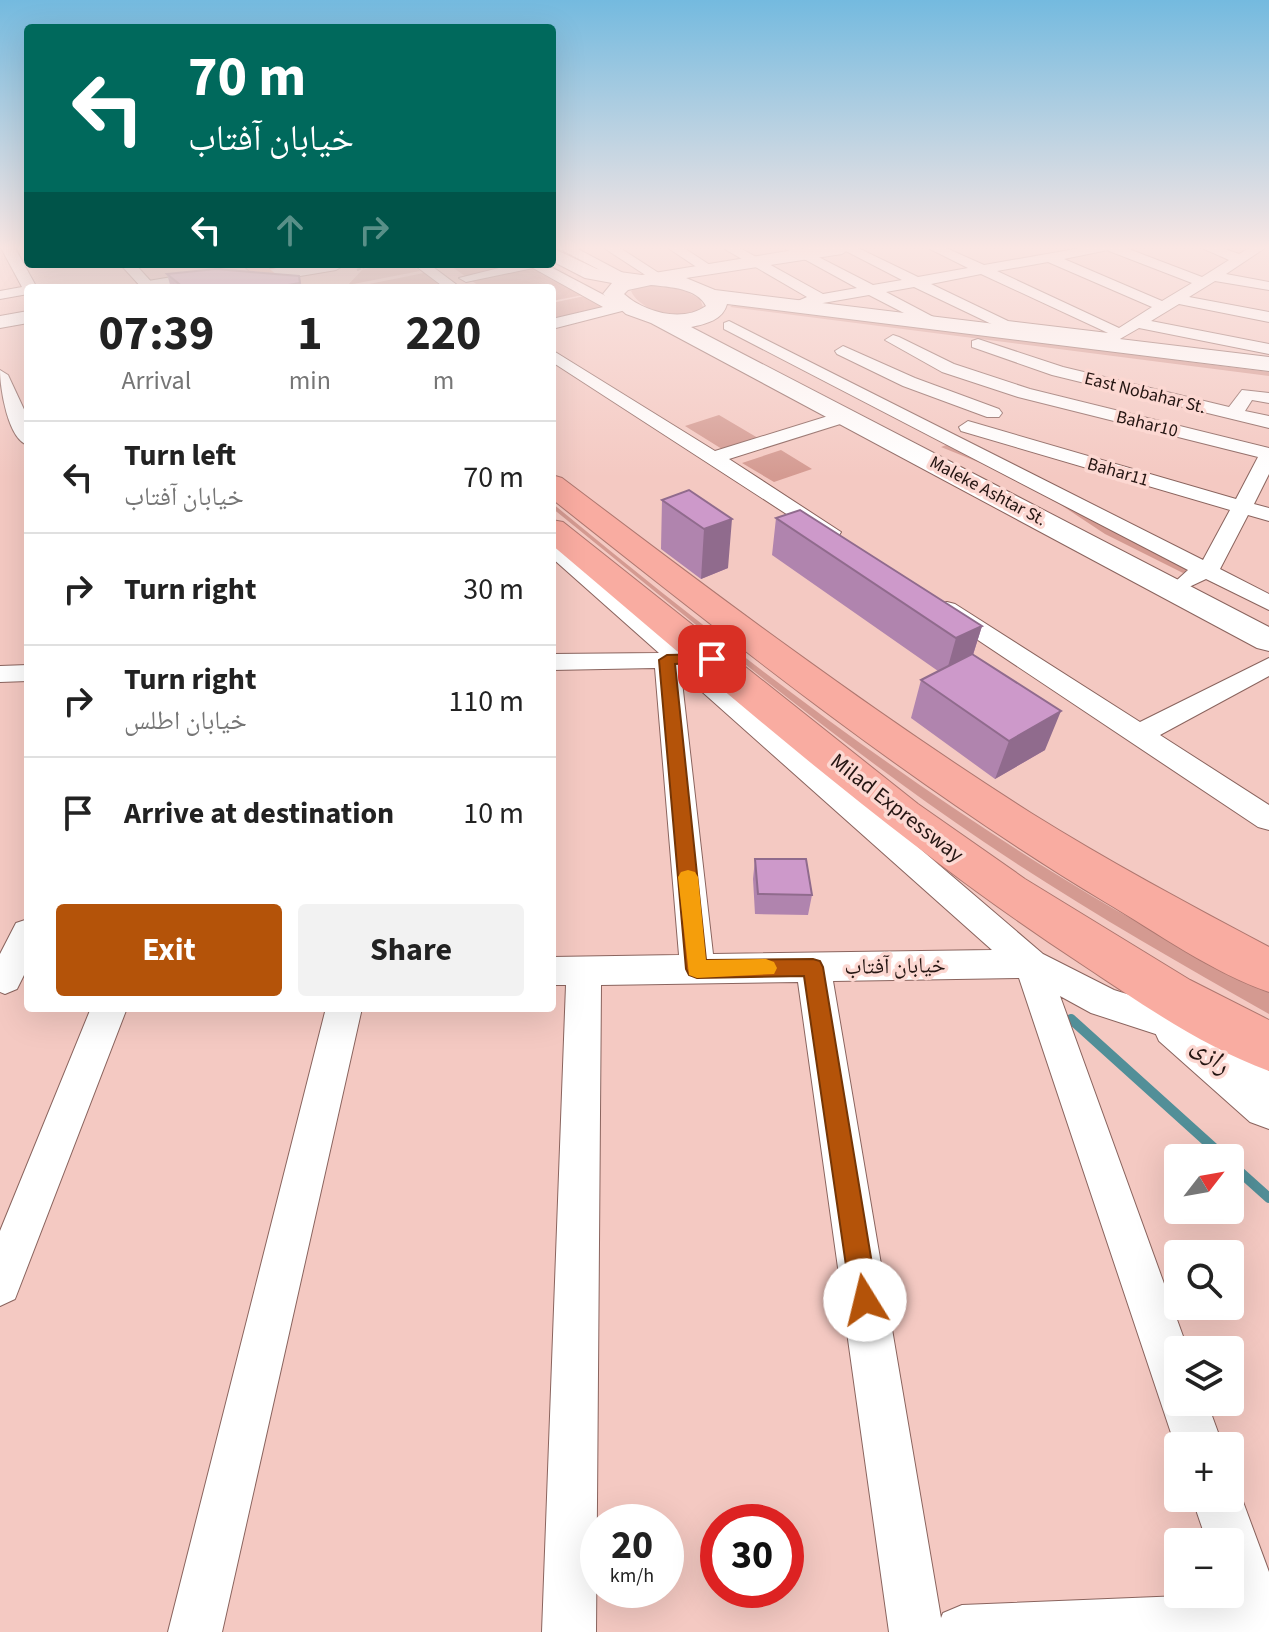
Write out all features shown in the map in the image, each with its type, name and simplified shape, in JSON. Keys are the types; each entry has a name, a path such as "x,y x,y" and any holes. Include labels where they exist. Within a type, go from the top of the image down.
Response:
{"highway":[{"path":"556,487 754,641 932,768 1142,902 1269,971"},
{"name":"Milad Expressway","path":"556,548 688,659 1174,1010 1269,1047"}],"main road":[{"name":"Maleke Ashtar St.","path":"718,324 759,370 1269,641"},
{"path":"761,324 884,340 1083,356 1269,377"},
{"path":"965,324 1269,364"},
{"name":"رازی","path":"1174,1010 1269,1104"}],"street":[{"path":"725,324 1208,568 1269,603"},
{"path":"993,324 1117,335 1134,324"},
{"path":"1094,324 1117,335"},
{"path":"1142,324 1269,349"},
{"path":"759,370 884,340"},
{"name":"Bahar10","path":"884,340 948,368 1024,393 1269,454"},
{"path":"909,382 948,368 987,347"},
{"name":"East Nobahar St.","path":"987,347 1058,371 1269,422"},
{"path":"843,351 909,382 993,413"},
{"path":"919,454 993,413 1083,356"},
{"path":"556,358 847,544"},
{"path":"0,375 22,412"},
{"path":"1233,414 1248,394 1269,398"},
{"path":"715,457 847,416"},
{"name":"Bahar11","path":"968,427 1269,515"},
{"path":"1174,590 1208,568 1269,454"},
{"path":"1208,568 1269,583"},
{"path":"927,596 1269,819"},
{"path":"556,662 688,659 1031,964 1164,1346"},
{"path":"688,659 697,969"},
{"path":"1139,734 1269,666"},
{"path":"0,674 24,673"},
{"path":"11,979 24,943"},
{"name":"خیابان آفتاب","path":"568,971 1031,964 1104,1002 1174,1010"},
{"path":"813,967 916,1632"},
{"path":"568,971 569,1632"},
{"path":"0,1284 107,1012"},
{"path":"195,1632 343,1012"},
{"path":"962,1632 1264,1625 1222,1512"}],"shaded area":[{"path":"864,324 893,324 1269,372 1269,376"},
{"path":"719,415 758,438 722,449 685,426"},
{"path":"949,444 1193,568 1183,573 1105,534 1049,497 941,447"},
{"path":"781,450 812,469 774,482 742,463"},
{"path":"556,506 755,665 967,817 1114,909 1269,993 1269,1014 1160,952 1019,865 873,763 556,511"}],"building":[{"path":"689,490 732,519 704,529 662,500"},
{"path":"800,510 982,626 956,638 776,518"},
{"path":"972,654 1061,711 1009,741 921,680"},
{"path":"755,859 806,859 812,895 758,894"}],"waterway":[{"path":"1071,1019 1209,1144"},
{"path":"1244,1176 1269,1198"}],"slow traffic":[{"path":"688,877 697,969 766,968"}],"route":[{"path":"712,659 667,660 697,969 813,967 865,1300"}]}
